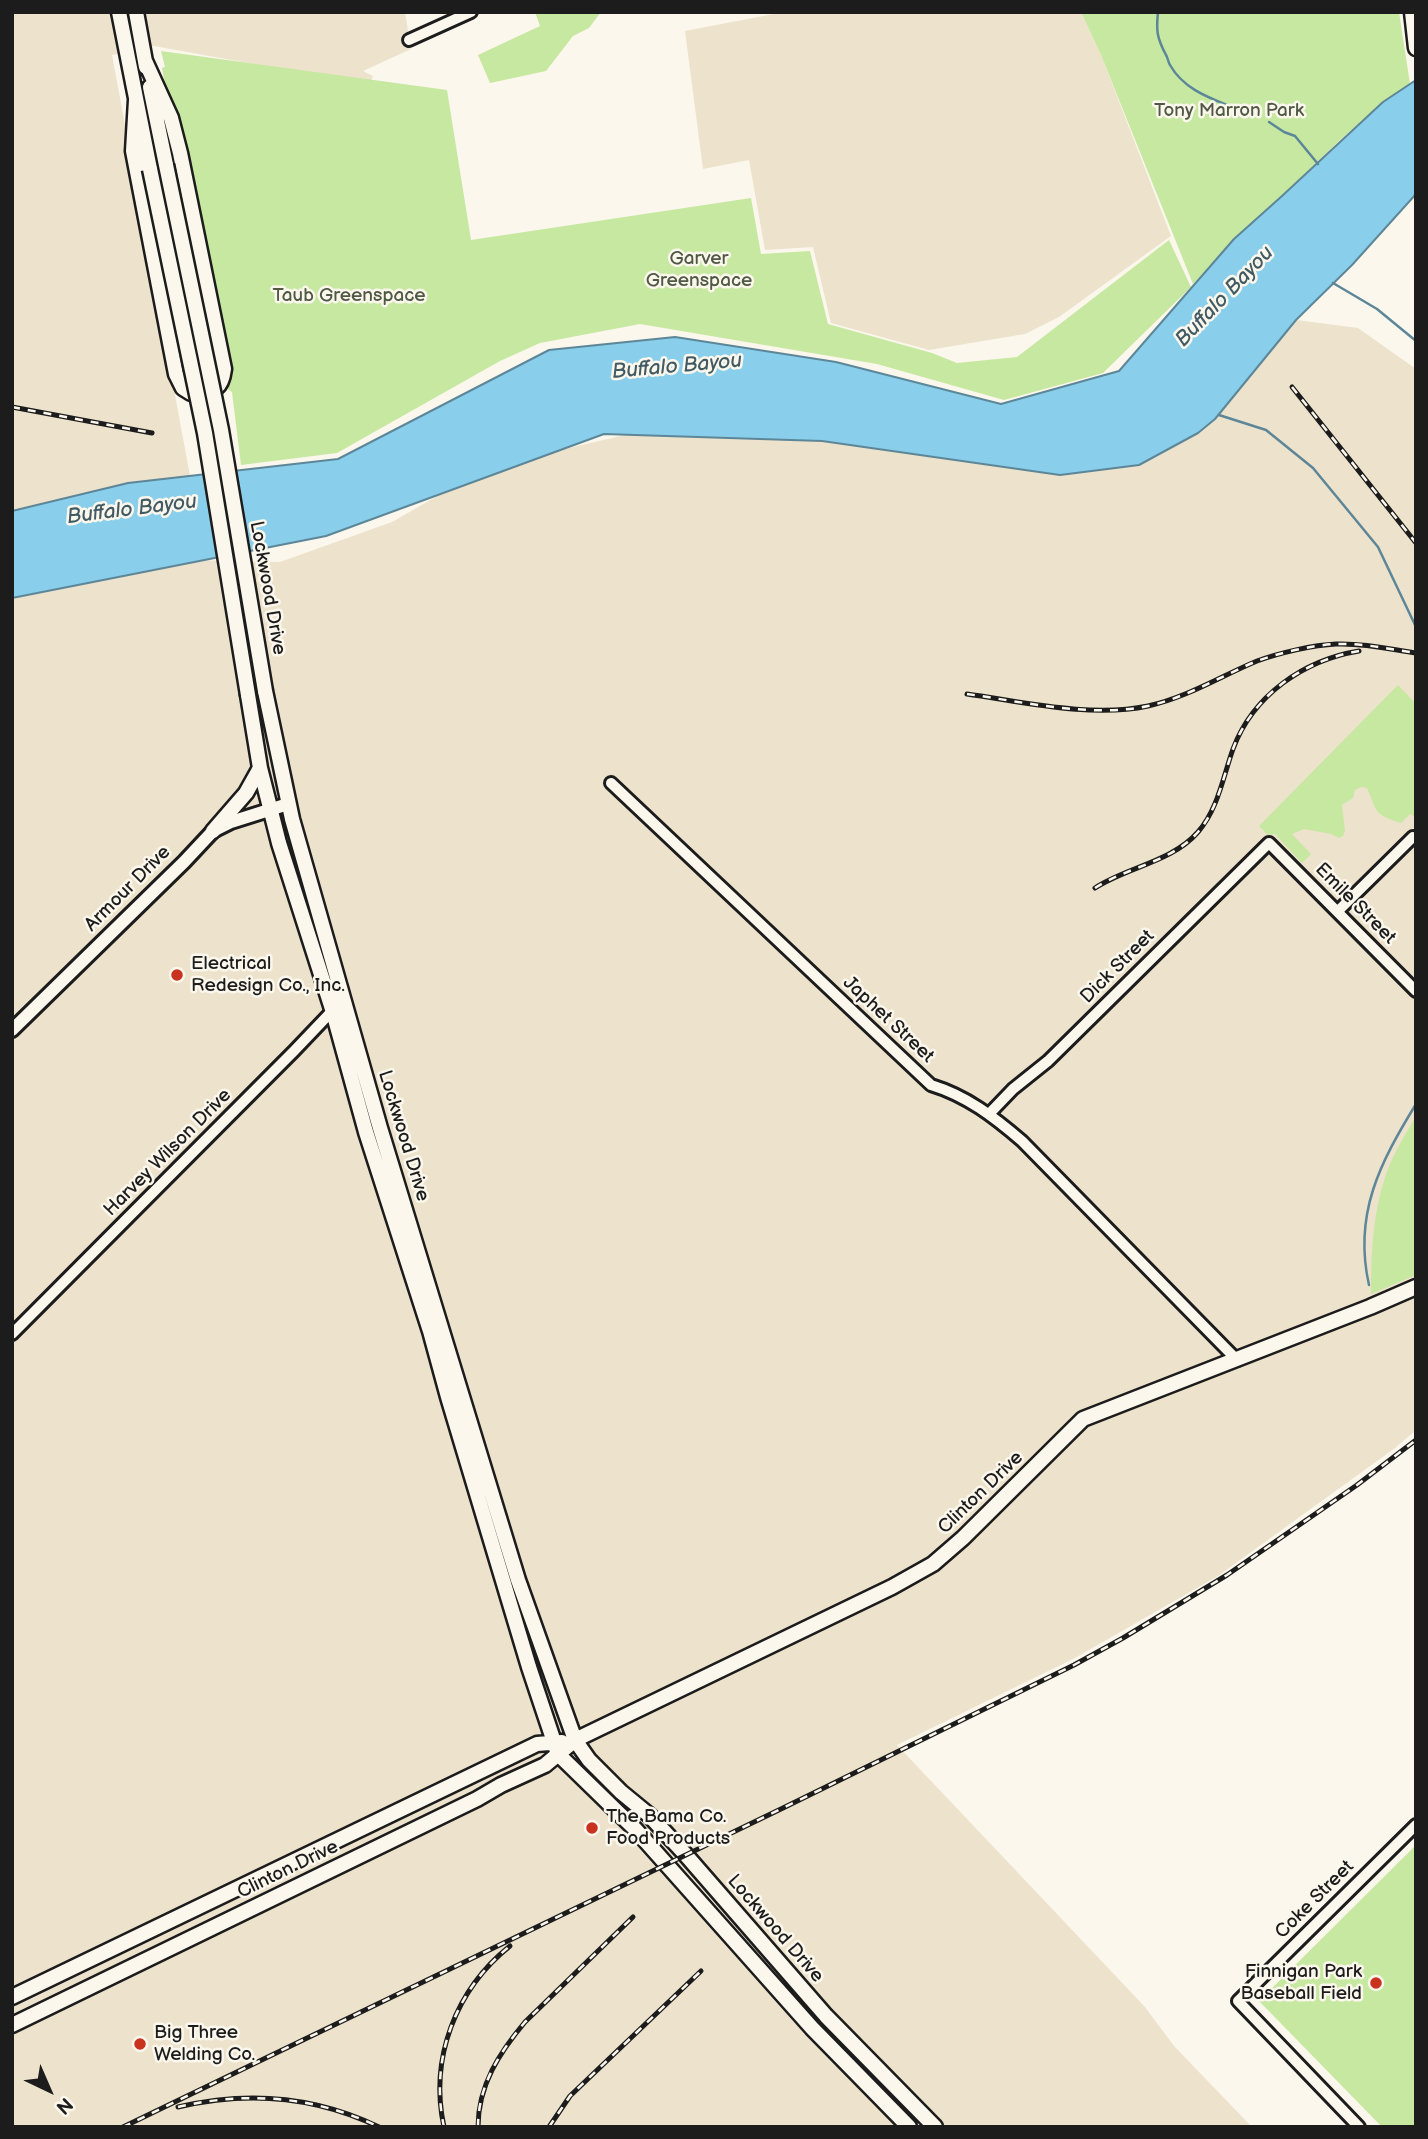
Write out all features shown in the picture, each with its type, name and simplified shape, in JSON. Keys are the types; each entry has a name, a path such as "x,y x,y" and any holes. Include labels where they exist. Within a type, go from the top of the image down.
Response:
{"main road":[{"name":"Lockwood Drive","path":"119,12 205,433 260,768 270,809 404,1228 501,1551 514,1618 556,1748 635,1829 812,2028 909,2127"},
{"name":"Lockwood Drive","path":"136,12 221,430 265,691 288,804 342,993 373,1130"},
{"path":"1412,12 1416,48"},
{"path":"125,47 142,43"},
{"path":"135,100 133,151 176,374 183,388 191,393 215,389 223,380 224,369 180,153 171,118 145,61"},
{"path":"213,831 246,793 260,768"},
{"name":"Clinton Drive","path":"12,2025 545,1765 556,1748 892,1587 933,1564 963,1538 1083,1419 1416,1287"},
{"name":"Lockwood Drive","path":"501,1551 529,1612 575,1740 589,1760 649,1815 826,2016 934,2127"},
{"path":"514,1618 529,1612"},
{"name":"Clinton Drive","path":"12,1997 537,1744 556,1748"},
{"path":"250,1883 262,1904"},
{"path":"52,1978 63,2000"}],"street":[{"path":"410,40 452,16 471,12"},
{"name":"Japhet Street","path":"611,783 931,1085 956,1094 989,1114 1022,1141 1237,1360"},
{"name":"Armour Drive","path":"12,1030 213,831 231,822 288,804"},
{"path":"1338,911 1413,837"},
{"name":"Dick Street","path":"989,1114 1013,1089 1048,1061 1269,843"},
{"name":"Emile Street","path":"1269,843 1416,991"},
{"name":"Harvey Wilson Drive","path":"12,1334 333,1012 342,993"},
{"name":"Coke Street","path":"1359,2127 1238,2001 1416,1825"}],"shaded area":[{"path":"12,12 405,12 411,49 363,71 373,76 369,85 154,46 112,55 190,476 128,483 12,514"},
{"path":"784,12 1081,12 1101,55 1171,236 1059,317 1025,334 929,350 831,323 813,247 765,250 749,160 703,169 685,31"},
{"path":"1296,320 1358,328 1416,369 1416,1430 1218,1576 1075,1658 897,1745 1145,2007 1174,2046 1252,2127 12,2127 12,593 189,560 280,562 392,522 488,467 629,434 822,441 1060,475 1139,465 1198,433 1215,419"}],"green space":[{"path":"535,12 601,12 589,28 573,36 546,71 490,83 478,55 540,26"},
{"name":"Tony Marron Park","path":"1081,12 1399,12 1410,84 1383,102 1340,140 1234,239 1193,284 1101,55"},
{"name":"Taub Greenspace","path":"161,51 447,90 471,240 751,198 761,254 810,251 828,324 932,353 957,363 1017,357 1169,240 1191,287 1103,373 1004,400 877,364 640,324 540,343 500,361 337,453 241,465 232,392 226,388 229,372 174,109 165,85 162,68 165,67"},
{"path":"1398,685 1416,704 1416,817 1410,814 1401,823 1381,815 1375,808 1367,788 1361,787 1355,790 1353,798 1342,805 1345,831 1343,836 1339,838 1304,829 1292,834 1311,854 1302,863 1275,834 1268,835 1259,826"},
{"path":"1416,1116 1416,1275 1371,1294 1372,1247 1383,1184 1391,1162"},
{"path":"1416,1845 1416,2127 1382,2127 1259,2001"}],"water":[{"name":"Buffalo Bayou","path":"1416,80 1416,194 1352,265 1296,320 1215,419 1198,433 1139,465 1060,475 822,441 604,434 326,536 12,598 12,511 128,483 338,459 549,350 675,337 836,362 1001,404 1119,371 1234,239 1383,102"}],"waterway":[{"path":"1158,12 1159,39 1169,64 1177,75 1195,90 1250,115"},
{"path":"1269,122 1295,136 1318,164"},
{"path":"1333,283 1377,309 1416,341"},
{"path":"1219,415 1266,430 1313,468 1378,547 1416,627"},
{"path":"1369,1285 1365,1259 1367,1212 1381,1168 1416,1104"}],"railway":[{"path":"1292,387 1416,543"},
{"path":"12,407 152,433"},
{"path":"967,694 1058,708 1126,709 1148,706 1177,697 1257,661 1286,652 1346,644 1416,653"},
{"path":"1095,888 1162,857 1187,842 1205,823 1219,792 1233,749 1253,712 1283,683 1300,672 1319,663 1359,651"},
{"path":"123,2127 1074,1665 1227,1575 1357,1485 1416,1440"},
{"path":"478,2127 486,2083 507,2045 525,2022 633,1917"},
{"path":"444,2127 440,2076 451,2027 461,2004 475,1983 491,1963 510,1946"},
{"path":"549,2127 570,2096 701,1971"},
{"path":"178,2107 229,2099 280,2099 330,2109 379,2127"}],"place":[{"name":"Electrical Redesign Co., Inc.","path":"177,975"},
{"name":"The Bama Co. Food Products","path":"592,1828"},
{"name":"Finnigan Park Baseball Field","path":"1376,1983"},
{"name":"Big Three Welding Co.","path":"140,2044"}],"park label":[{"name":"Garver Greenspace","path":"699,270"}]}
